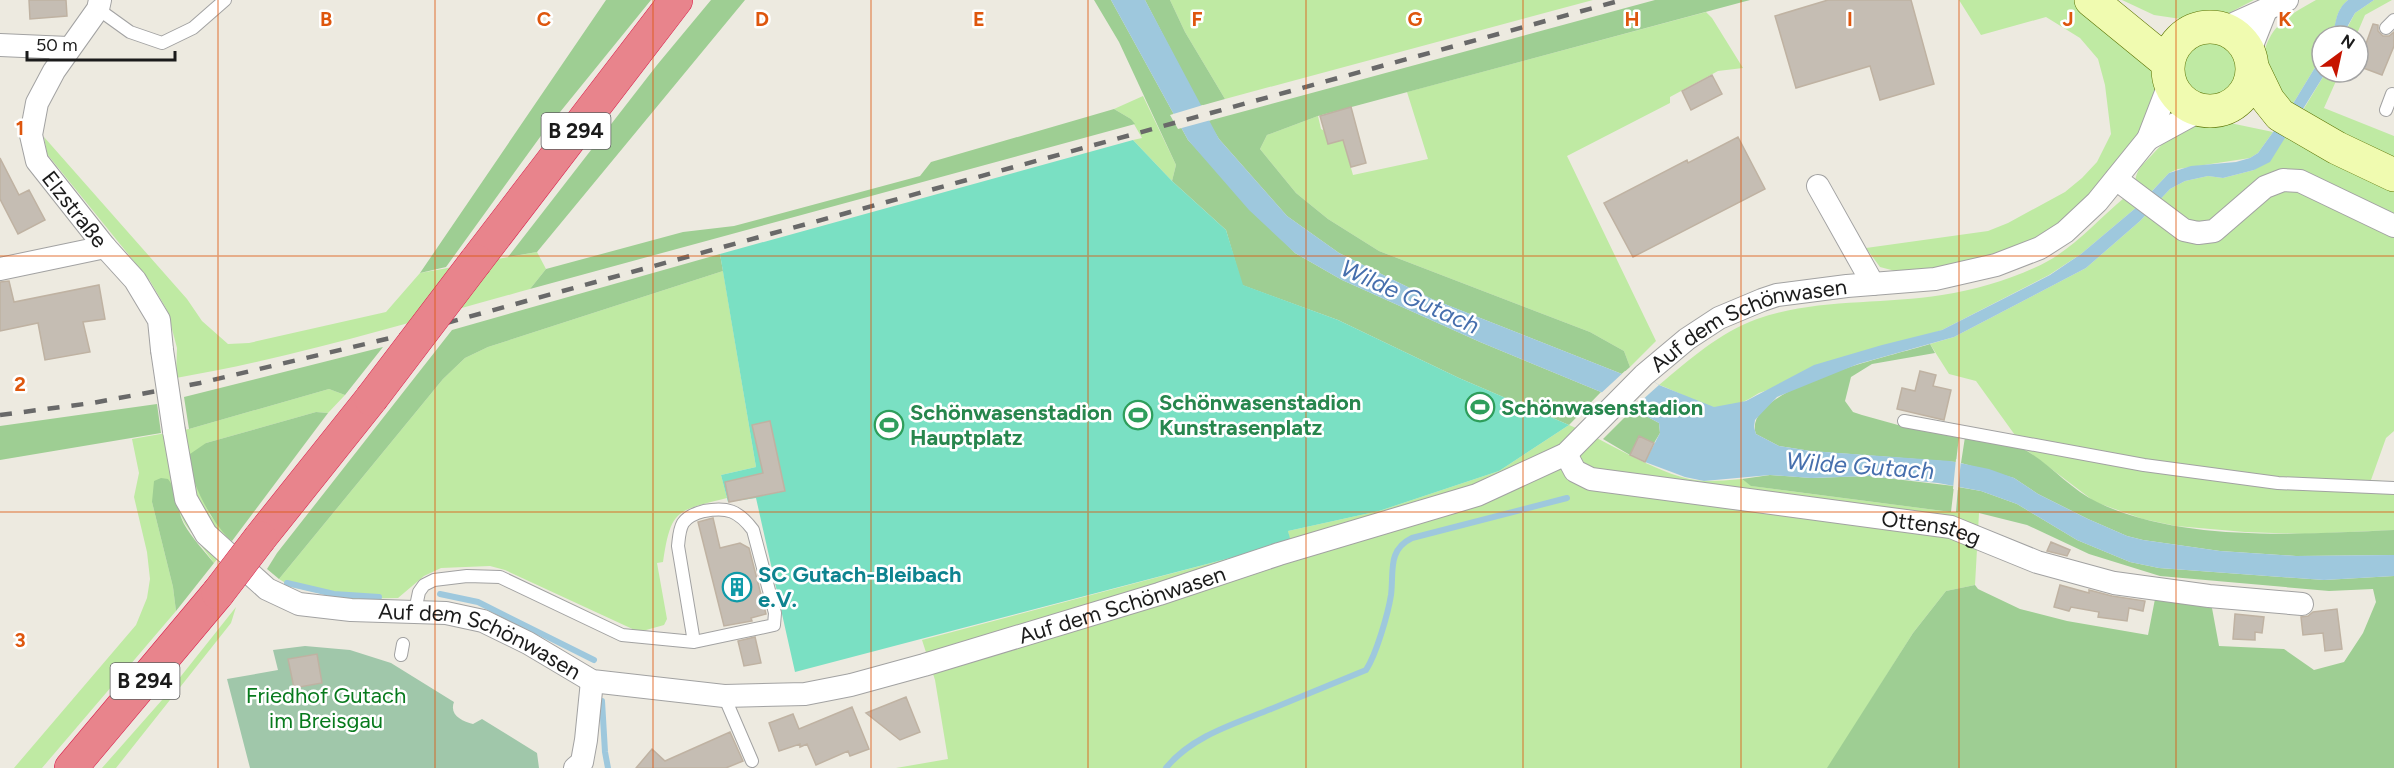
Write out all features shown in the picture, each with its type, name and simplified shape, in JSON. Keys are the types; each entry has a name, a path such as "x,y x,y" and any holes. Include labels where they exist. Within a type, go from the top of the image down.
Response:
{"highway":[{"name":"B 294","path":"71,768 218,593 371,399 676,0"}],"main road":[{"path":"2103,10 2239,38 2268,100 2291,122 2337,148 2394,175"},
{"path":"2103,10 2169,72 2177,95 2183,102 2212,110 2291,122"},
{"path":"2169,72 2178,43 2209,30"},
{"path":"2212,110 2235,103 2245,94 2251,81 2251,60"}],"street":[{"path":"2209,30 2287,0"},
{"name":"Elzstraße","path":"99,4 68,48 37,103 31,135 37,161 105,247 135,280 159,320 162,350"},
{"path":"2251,60 2266,10"},
{"path":"0,45 68,48"},
{"name":"Auf dem Schönwasen","path":"162,350 186,499 206,534 267,589 299,604 351,610 446,613 483,621 528,643 592,681 724,696 805,694 851,685 924,665 1477,495 1566,454 1644,375 1687,339 1719,318 1777,295 1935,279 1996,265 2040,248 2079,220 2148,139 2169,72"},
{"name":"Auf dem Schönwasen","path":"2148,139 2212,110"},
{"path":"2116,179 2184,230 2199,233 2214,231 2265,187 2283,180 2300,181 2394,226"},
{"path":"1818,186 1873,284"},
{"path":"0,268 105,247"},
{"name":"Ottensteg","path":"1566,454 1575,471 1591,479 1951,527 2037,562 2114,583 2209,596 2302,604"},
{"path":"581,766 592,681"}],"lane":[{"path":"99,4 130,32 162,43 193,28 225,0"},
{"path":"2386,110 2392,94"},
{"path":"1904,421 2144,465 2278,483 2394,488"},
{"path":"416,611 419,592 424,585 434,580 467,576 500,577 622,635 694,642 774,625 775,613 753,530 746,520 724,508 697,512 687,518 682,525 678,546 694,642"},
{"path":"724,696 752,761"}],"green space":[{"path":"606,0 651,0 543,133 446,267 420,273"},
{"path":"711,0 745,0 537,252 508,257 657,65"},
{"path":"1094,0 1111,0 1188,140 1295,253 1342,280 1480,342 1601,392 1569,425 1459,378 1338,320 1242,285 1226,230 1172,181 1176,165 1119,42"},
{"path":"1145,0 1170,0 1185,32 1225,99 1200,106"},
{"path":"1170,0 1593,0 1225,99 1185,32"},
{"path":"1655,0 1750,0 1318,116 1267,135 1260,149 1296,193 1328,219 1379,251 1590,332 1624,351 1630,367 1622,374 1432,299 1339,253 1287,216 1219,139 1208,121"},
{"path":"1959,0 2075,0 2147,64 2153,74 2156,90 2134,143 2093,195 2057,225 2018,247 1960,264 1899,272 1880,267 1866,248 1988,231 2008,223 2065,192 2082,178 2097,162 2111,134 2105,85 2098,59 2080,38 2046,17 1981,35"},
{"path":"2122,0 2254,0 2223,16 2181,19 2154,15"},
{"path":"2316,0 2348,0 2338,13 2335,24 2310,24 2310,76 2291,107 2262,63 2268,40 2274,31 2287,17"},
{"path":"2374,0 2392,0 2365,15 2361,24 2349,24 2355,13"},
{"path":"1706,12 1743,68 1718,71 1670,97 1670,103 1567,156 1656,341 1630,367 1624,351 1590,332 1379,251 1328,219 1296,193 1260,149 1267,135 1318,116 1321,129 1343,140 1353,175 1428,159 1407,92"},
{"path":"2211,39 2223,41 2234,48 2241,59 2243,71 2241,83 2234,94 2223,101 2211,103 2199,101 2188,94 2181,83 2179,71 2181,59 2188,48 2199,41"},
{"path":"2319,84 2335,84 2324,108 2394,136 2394,431 2386,438 2371,480 2394,482 2394,530 2305,534 2176,526 2143,519 2095,502 2025,449 1976,381 1949,374 1930,344 1954,337 2086,268 2140,221 2170,189 2185,181 2208,176 2223,178 2254,170 2300,115"},
{"path":"1143,96 1176,165 1172,181 1133,140 1142,138 1131,119 1114,109"},
{"path":"1114,109 1135,124 530,289 546,269 683,232 734,226 920,176 931,162"},
{"path":"2230,123 2273,132 2258,153 2250,158 2178,169 2169,173 2149,194 2135,183 2142,165 2177,132 2204,124"},
{"path":"44,137 187,299 202,321 228,344 249,343 386,312 420,273 537,252 546,269 530,289 309,349 176,378 177,348 167,310 150,281 47,154"},
{"path":"1133,140 1172,181 1226,230 1243,285 1338,320 1459,378 1569,425 1499,471 1379,511 1288,531 1291,542 795,672 756,498 728,502 721,475 756,467 720,254"},
{"path":"2124,198 2138,206 2081,254 2049,275 1942,330 1759,393 1731,406 1713,407 1659,385 1717,339 1743,325 1779,312 1825,305 1954,293 2023,273 2059,254"},
{"path":"720,254 723,271 488,347 465,358 443,379 279,579 267,569 277,553 452,330"},
{"path":"723,271 756,467 721,475 727,498 687,510 674,521 669,531 663,562 657,563 667,619 664,625 639,632 505,570 490,566 441,568 424,576 398,598 346,599 292,587 279,579 443,379 465,358 488,347"},
{"path":"1930,344 1935,353 1872,364 1851,377 1845,401 1853,412 1862,415 1959,437 1956,462 1811,451 1779,446 1756,434 1757,417 1772,402 1796,388 1857,365"},
{"path":"383,347 345,395 329,389 189,429 184,397"},
{"path":"329,389 345,395 328,413 316,412 206,443 193,476 210,515 232,541 214,563 185,524 177,508 152,502 173,587 176,611 42,768 14,768 136,625 147,598 150,579 147,552 134,497 139,473 132,439 189,429"},
{"path":"157,404 161,433 0,460 0,426"},
{"path":"1633,409 1659,423 1660,433 1654,443 1639,436 1630,455 1603,439"},
{"path":"316,412 328,413 232,541 217,525 203,501 192,475 190,454 206,443"},
{"path":"1569,425 1654,467 1688,479 1705,481 1742,479 1752,486 1951,512 1979,513 1975,585 1946,591 1913,633 1828,768 896,768 948,759 935,680 922,640 1290,542 1288,531 1379,511 1499,471"},
{"path":"1965,437 2006,444 2027,451 2088,497 2130,515 2166,524 2243,533 2394,530 2394,555 2296,556 2220,551 2127,536 2038,494 2014,478 1961,463"},
{"path":"1770,475 1812,478 1869,476 1954,486 1951,512 1751,486 1742,479"},
{"path":"161,478 168,479 184,524 214,563 176,611 173,587 152,502 154,481"},
{"path":"1958,487 1981,491 2017,504 2077,540 2130,562 2159,568 2324,580 2394,576 2394,768 1827,768 1913,633 1946,591 1975,585 1978,589 2020,609 2067,621 2148,635 2155,599 2212,608 2219,646 2284,649 2314,670 2344,662 2363,633 2376,602 2373,589 2329,591 2160,576 2089,554 2027,525 1979,513 1956,512"},
{"path":"236,607 231,623 116,768 102,768 162,700"},
{"name":"Friedhof Gutach im Breisgau","path":"305,646 350,650 391,663 454,702 453,710 461,719 473,724 482,719 537,753 539,768 250,768 227,679 278,670 273,650"}],"water":[{"name":"Wilde Gutach","path":"1111,0 1145,0 1219,139 1287,216 1339,253 1432,299 1622,374 1644,375 1659,385 1714,407 1746,401 1814,365 1942,330 2050,275 2081,254 2138,206 2169,173 2191,166 2236,162 2258,153 2310,76 2310,84 2319,84 2270,162 2254,170 2223,178 2208,176 2185,181 2170,189 2140,221 2086,268 1954,337 1858,364 1777,397 1755,420 1754,427 1756,434 1779,446 1811,451 1950,461 1989,469 2014,478 2038,494 2088,519 2127,536 2143,540 2220,551 2296,556 2394,555 2394,576 2324,580 2159,568 2130,562 2077,540 2017,504 1981,491 1938,483 1869,476 1811,478 1770,475 1704,481 1685,477 1645,462 1660,433 1659,423 1601,392 1480,342 1342,280 1295,253 1249,210 1188,140"},
{"path":"2348,0 2374,0 2355,13 2349,24 2336,24"}],"pier":[{"path":"1203,105 1211,120 1178,129 1170,115"},
{"path":"1625,371 1639,372 1659,385 1630,411 1599,395"},
{"path":"1956,459 1961,460 1958,490 1953,489"}],"building":[{"path":"29,0 66,0 67,16 30,19"},
{"path":"1828,0 1911,0 1934,84 1880,100 1870,66 1796,88 1775,16"},
{"path":"2373,24 2378,25 2378,31 2383,36 2389,36 2394,32 2394,46 2382,75 2370,70 2370,32"},
{"path":"1712,75 1722,94 1691,110 1682,91"},
{"path":"1351,107 1366,163 1351,167 1343,140 1328,144 1320,116"},
{"path":"1738,137 1765,189 1633,257 1604,203 1687,160 1688,163"},
{"path":"0,158 19,195 29,190 45,220 18,234 0,199"},
{"path":"9,281 14,302 99,285 105,319 83,322 90,352 45,360 38,323 0,331 0,282"},
{"path":"1920,371 1936,375 1933,386 1951,390 1944,420 1897,409 1902,388 1915,391"},
{"path":"770,421 785,491 729,502 725,482 763,473 752,425"},
{"path":"1639,436 1654,443 1645,462 1630,455"},
{"name":"SC Gutach-Bleibach e.V.","path":"713,518 720,548 740,543 749,548 766,614 751,618 752,621 724,626 698,522"},
{"path":"2051,542 2070,550 2067,556 2047,551"},
{"path":"2060,585 2089,593 2089,590 2145,601 2143,611 2129,608 2127,621 2098,617 2099,612 2071,607 2069,611 2054,607"},
{"path":"2337,609 2342,649 2325,651 2323,633 2303,635 2301,617 2313,612"},
{"path":"2235,614 2264,617 2262,633 2255,632 2255,640 2233,639"},
{"path":"755,637 761,663 744,666 738,641"},
{"path":"317,654 322,683 294,688 288,659"},
{"path":"906,697 920,732 900,740 866,713"},
{"path":"852,707 869,749 850,756 848,751 816,765 807,744 779,751 769,723 793,714 799,729"},
{"path":"730,732 743,761 726,768 636,768 652,749 665,761"}],"waterway":[{"path":"1166,768 1188,747 1214,732 1366,670 1378,645 1387,613 1395,555 1404,543 1412,538 1567,498"},
{"path":"287,583 334,594 379,597"},
{"path":"440,594 478,602 594,660"},
{"path":"602,701 608,768"}],"railway":[{"path":"0,415 92,403 200,383 399,336 1622,0"}],"place":[{"name":"Schönwasenstadion","path":"1480,407"},
{"name":"Schönwasenstadion Kunstrasenplatz","path":"1138,415"},
{"name":"Schönwasenstadion Hauptplatz","path":"889,425"},
{"name":"SC Gutach-Bleibach e.V.","path":"737,587"}]}
